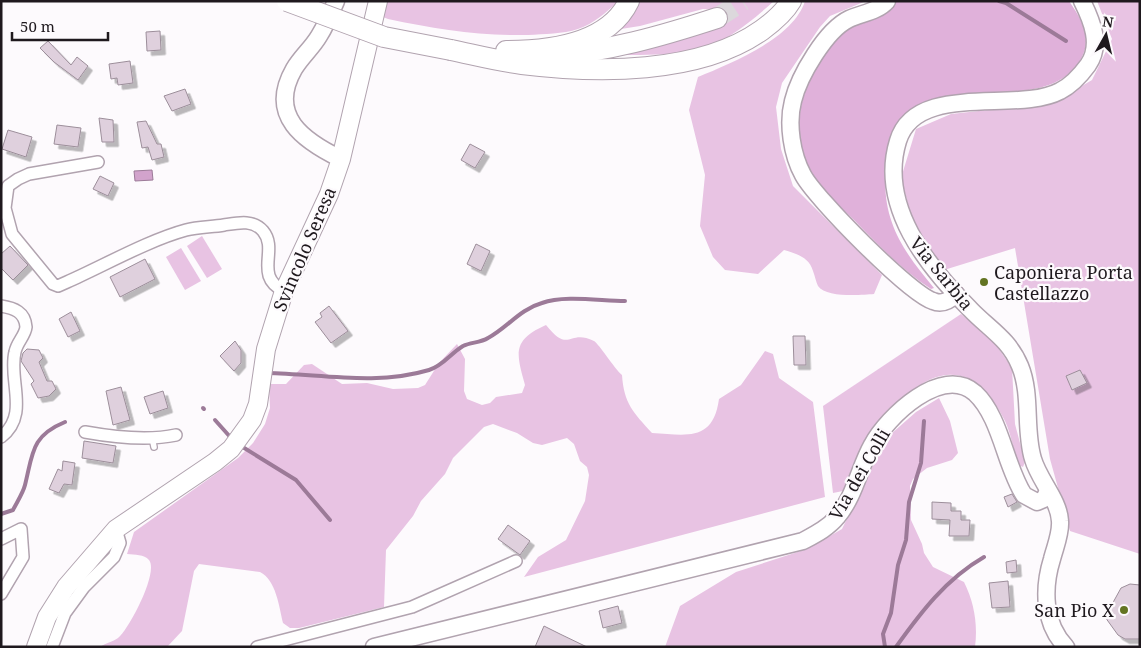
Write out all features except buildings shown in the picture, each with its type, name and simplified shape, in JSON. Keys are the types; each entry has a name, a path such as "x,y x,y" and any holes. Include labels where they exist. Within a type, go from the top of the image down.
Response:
{"highway":[{"path":"287,1 384,37 521,64 621,68 677,64 722,51 753,36 768,26 791,1"},
{"path":"451,50 531,51 569,44 595,36 626,6"},
{"path":"451,50 520,58 564,55 648,39 718,18"}],"main road":[{"name":"Svincolo Seresa","path":"36,647 47,617 66,587 116,528 216,462 231,449 243,434 258,404 266,349 284,291 329,194 342,159 378,1"}],"street":[{"path":"336,1 318,38 294,69 288,84 286,99 289,118 299,134 342,159"},
{"path":"887,1 874,10 848,19 830,34 801,78 791,111 796,159 804,177 824,203 874,254 922,297 940,303 950,300 956,294"},
{"name":"Via Sarbia","path":"1048,491 1033,459 1021,367 1000,334 972,312 923,255 902,218 894,175 897,142 902,131 910,120 925,111 942,106 1042,97 1058,92 1072,83 1091,61 1095,42 1089,15 1082,1"},
{"path":"98,162 29,174 8,186 5,195 5,208 12,234 30,253 53,284 58,286 187,230 245,222 258,226 264,232 267,238 268,275 274,287 284,291"},
{"path":"1,306 13,308 21,313 26,327 14,353 16,410 9,429 1,437"},
{"name":"Via dei Colli","path":"374,647 803,540 826,529 838,517 858,480 871,446 881,430 912,402 943,385 957,384 974,393 985,406 1024,495 1037,502 1044,499 1048,491"},
{"path":"85,432 153,442 176,435"},
{"path":"1048,491 1060,521 1046,582 1047,609 1052,625 1066,647"},
{"path":"52,647 65,613 84,587 114,557 120,543 116,528"},
{"path":"1,539 21,529 23,557 1,594"},
{"path":"257,647 412,607 516,561"}],"shaded area":[{"path":"388,1 619,1 595,21 578,29 553,34 510,35 458,31 388,19 383,17"},
{"path":"635,1 774,1 736,32 703,48 675,53 622,55 713,28 720,10 703,9 640,26 608,31"},
{"path":"805,1 866,1 830,16 820,27 782,83 776,107 781,149 793,186 882,275 874,294 844,295 822,290 818,286 809,262 798,255 784,250 758,274 725,270 713,257 700,226 705,175 689,110 698,77 743,57 775,38 798,15"},
{"path":"895,1 1069,1 1078,14 1084,28 1086,42 1082,57 1069,74 1051,84 1030,90 938,98 910,110 897,124 890,141 887,160 885,187 887,204 896,234 913,261 934,288 931,289 891,257 822,189 809,170 802,150 799,131 800,111 805,91 825,54 844,32 884,15 890,10"},
{"path":"1097,1 1140,1 1140,554 1070,531 1050,459 1015,248 944,270 916,233 901,178 916,129 951,114 1053,103 1092,80 1112,39"},
{"path":"152,170 153,180 135,181 134,171"},
{"path":"202,236 222,269 207,278 187,246"},
{"path":"181,248 201,281 185,290 166,257"},
{"path":"961,314 992,339 1012,368 1015,424 1025,462 1023,467 1018,465 1011,437 996,405 976,383 964,377 952,375 938,377 924,383 884,415 864,441 843,491 833,493 823,406"},
{"path":"546,325 554,334 565,340 579,337 596,343 622,375 627,401 652,433 676,435 696,433 704,429 711,423 716,413 719,399 741,385 765,351 773,354 779,378 813,402 825,497 524,577 538,557 566,540 585,501 589,475 587,467 580,461 574,444 567,438 542,445 533,443 517,433 493,424 484,427 453,458 445,474 421,501 413,516 386,550 384,607 299,628 290,628 283,623 276,594 270,581 260,572 199,564 194,571 182,631 167,647 100,647 118,638 123,633 135,613 150,576 151,566 147,558 127,554 134,532 238,458 253,443 265,424 270,408 269,384 286,384 304,365 312,364 342,384 367,383 393,389 418,388 425,385 439,363 457,344 465,359 464,391 467,399 482,405 490,403 496,397 522,393 525,385 519,349 527,336"},
{"path":"939,398 950,421 958,453 952,460 927,468 913,479 910,486 911,520 924,553 933,567 964,582 974,613 975,647 665,647 680,606 736,572 807,549 842,529 879,453 891,434 916,412"}],"waterway":[{"path":"999,1 1006,3 1066,41"},
{"path":"267,373 348,378 409,375 434,368 463,346 488,338 520,314 542,303 561,299 625,301"},
{"path":"215,420 232,439"},
{"path":"885,647 883,634 891,613 898,565 906,540 909,502 921,463 924,421"},
{"path":"1,514 13,510 20,498 35,447 46,433 65,422"},
{"path":"241,446 296,480 330,520"},
{"path":"896,647 935,597 958,575 984,557"}],"tunnel":[{"path":"717,18 743,1"}],"place":[{"name":"Caponiera Porta Castellazzo","path":"984,282"},
{"name":"San Pio X","path":"1124,610"}]}
